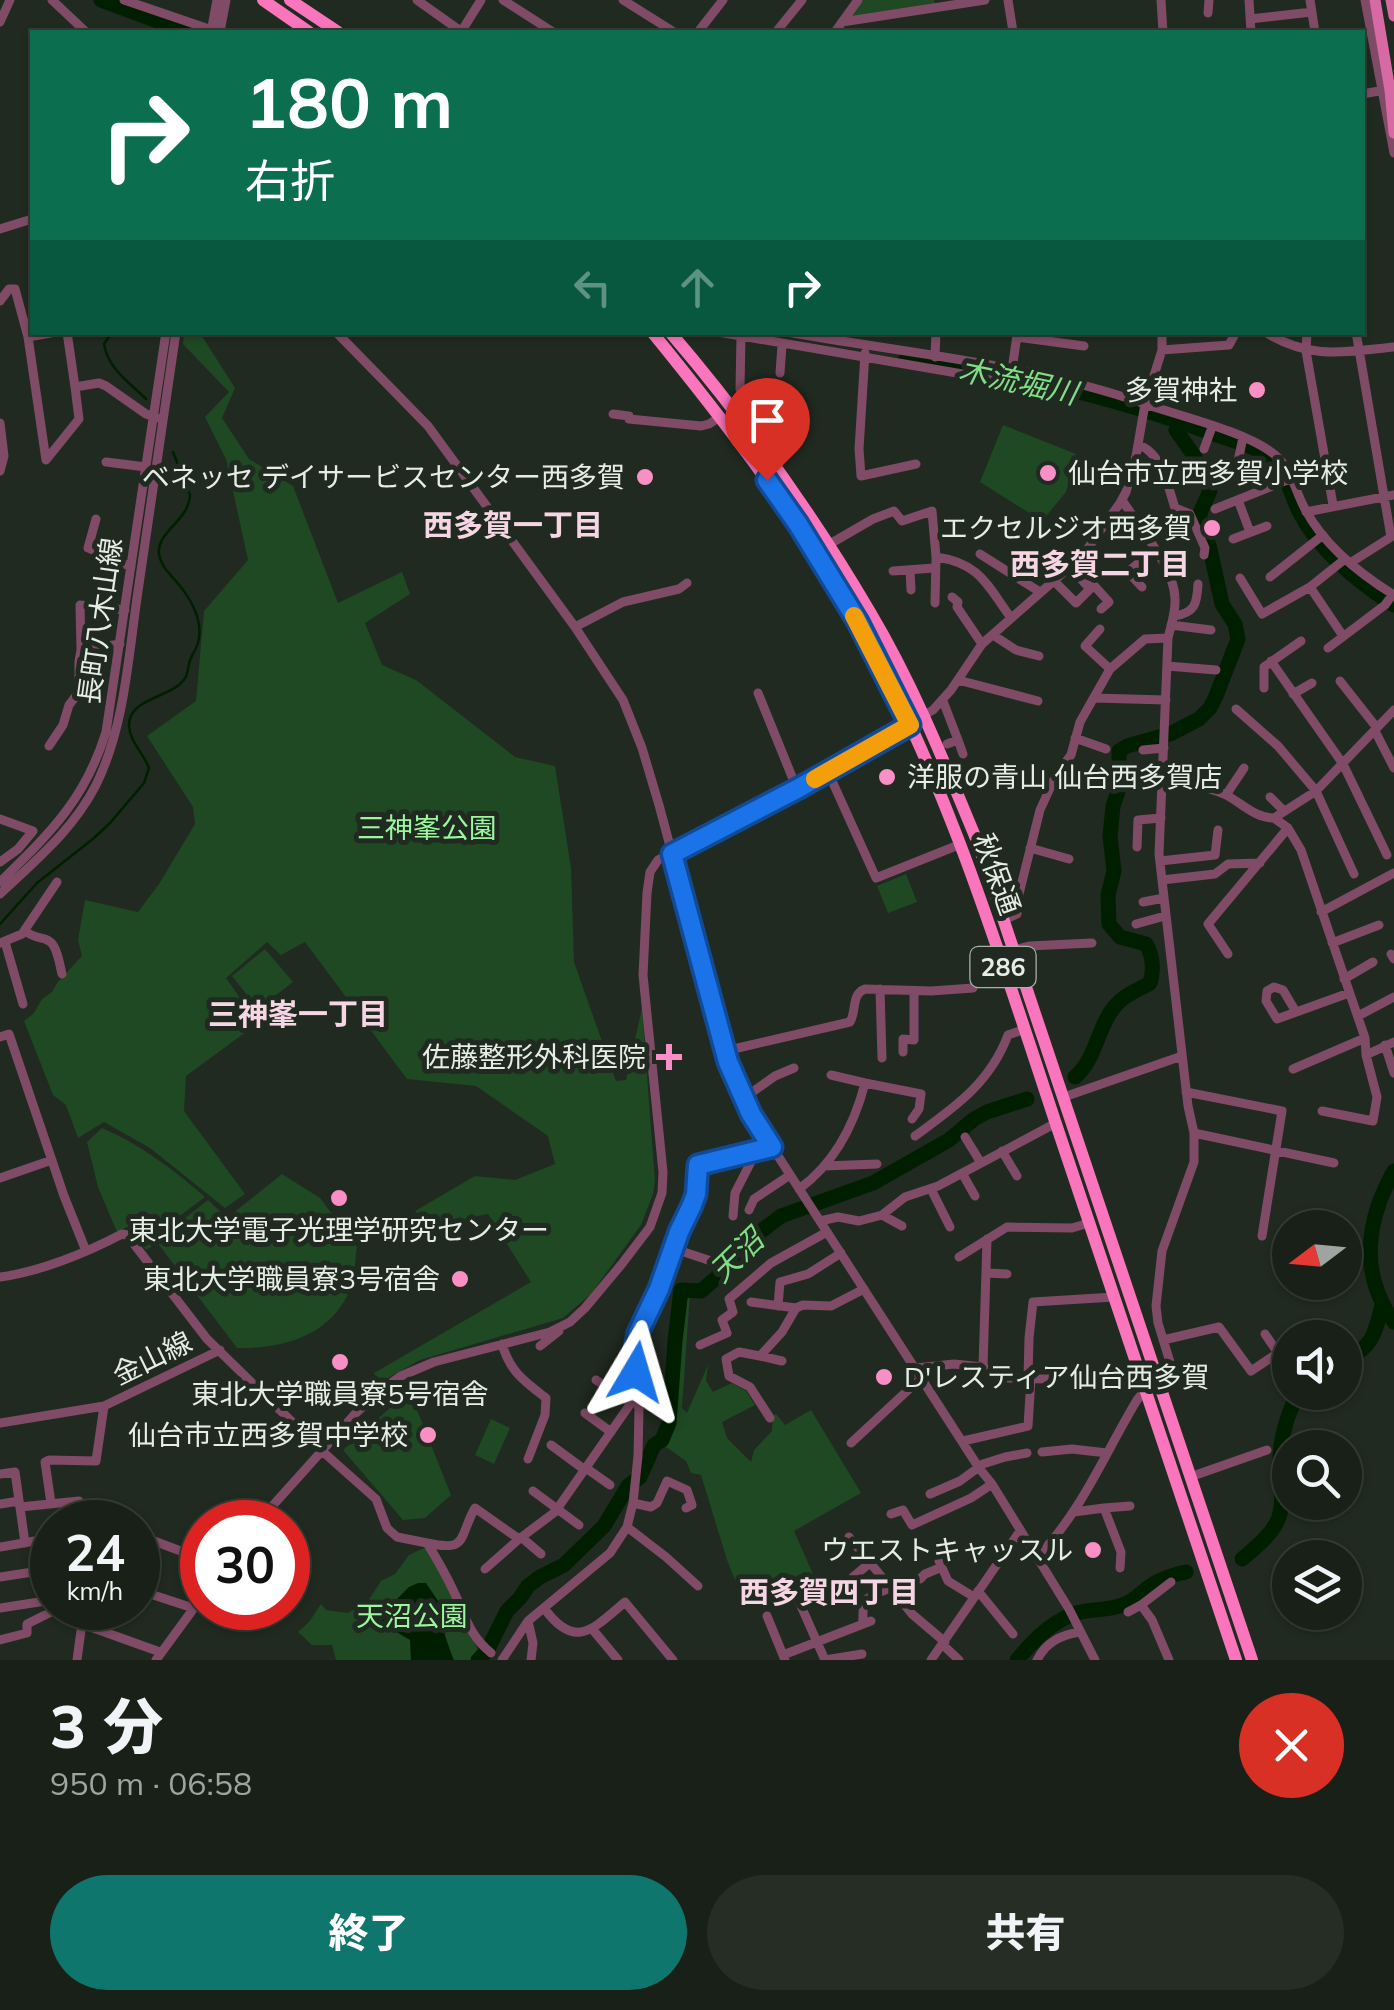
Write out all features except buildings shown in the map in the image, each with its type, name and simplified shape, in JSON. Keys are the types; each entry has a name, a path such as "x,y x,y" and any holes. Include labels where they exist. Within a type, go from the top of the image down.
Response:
{"highway":[{"path":"263,0 306,30"},
{"path":"290,0 335,30"},
{"name":"秋保通","path":"654,335 742,444 798,524 858,622 910,725 961,844 1236,1660"},
{"name":"秋保通","path":"672,335 754,436 811,516 872,614 924,718 943,746 1252,1660"}],"main road":[{"path":"1375,0 1394,133"},
{"path":"1391,0 1394,16"}],"street":[{"path":"0,22 10,0"},
{"path":"52,0 84,30"},
{"path":"124,0 144,3 209,30"},
{"path":"214,30 216,0"},
{"path":"215,30 226,0"},
{"path":"417,0 458,30"},
{"path":"462,30 481,0"},
{"path":"502,0 550,30"},
{"path":"623,0 671,30"},
{"path":"778,30 802,0"},
{"path":"836,30 858,0"},
{"path":"842,22 985,0"},
{"path":"1008,0 1013,30"},
{"path":"1161,0 1163,30"},
{"path":"1208,13 1209,0"},
{"path":"1248,0 1251,30"},
{"path":"1310,0 1315,30"},
{"path":"1365,0 1388,90 1394,153"},
{"path":"699,30 721,1"},
{"path":"1250,19 1312,12"},
{"path":"0,229 30,220"},
{"path":"0,301 9,289 15,289 28,337 46,460 79,419 66,335"},
{"path":"28,337 39,335"},
{"name":"長町八木山線","path":"1,887 62,820 99,757 146,467 158,418 166,335"},
{"path":"1,887 56,843 73,823 96,785 112,744 126,671 158,418 175,335"},
{"path":"339,335 428,426 615,685 627,707 660,804 725,1051 744,1098 810,1207 992,1484 1069,1609 1095,1660"},
{"path":"740,389 741,335 782,345 935,357 969,367 1012,370 1067,392"},
{"path":"935,357 936,335"},
{"path":"1012,370 1017,335 1084,346"},
{"path":"278,1500 355,1414 401,1376 434,1362 570,1322 622,1265 650,1227 662,1193 662,1154 644,975 650,872 658,860 828,772 924,718 944,700 982,644 1071,566 1122,500 1162,350 1162,335"},
{"path":"1162,350 1228,345 1234,335"},
{"path":"1270,335 1306,352 1394,346"},
{"path":"1306,335 1333,505"},
{"path":"1240,578 1262,614 1343,562 1391,537 1389,496 1356,335"},
{"path":"844,337 865,352 1144,409 1275,455 1320,538 1343,562 1391,598 1328,648"},
{"path":"780,373 782,345"},
{"path":"865,352 861,476 916,464"},
{"path":"75,387 106,386 158,418"},
{"path":"613,414 702,426 720,416"},
{"path":"0,423 4,456 0,471"},
{"path":"1204,450 1210,431"},
{"path":"1235,476 1241,442"},
{"path":"1138,445 1146,448 1160,468 1176,508 1190,514 1204,555"},
{"path":"106,462 146,467"},
{"path":"1216,509 1288,480"},
{"path":"1306,512 1389,496"},
{"path":"1037,1557 1074,1512 1137,1400 1174,1375 1156,1314 1162,1252 1194,1162 1194,1133 1160,861 1168,638 1174,586 1122,500"},
{"path":"1238,500 1250,532"},
{"path":"828,544 873,518 894,511 902,521 932,511 935,603"},
{"path":"96,519 88,548 131,566"},
{"path":"1233,538 1266,526"},
{"path":"1270,576 1320,538"},
{"path":"1142,588 1128,572 1154,550"},
{"path":"980,554 1040,592"},
{"path":"893,571 959,562 979,572 1011,618"},
{"path":"1053,580 1076,603 1090,589 1071,566"},
{"path":"1071,566 1109,602 1101,609"},
{"path":"910,570 911,590"},
{"path":"576,627 623,602 679,589 687,583"},
{"path":"1172,620 1194,607 1198,584"},
{"path":"1310,586 1344,636"},
{"path":"952,597 982,644"},
{"path":"49,746 79,692 80,605 124,610"},
{"path":"1172,620 1211,630"},
{"path":"1100,629 1085,646 1110,669"},
{"path":"993,635 1016,650 1038,656"},
{"path":"1004,920 1018,914 1018,898 1040,810 1071,755 1080,722 1110,669 1146,639 1168,638"},
{"path":"1264,688 1264,666 1301,641"},
{"path":"82,650 120,644"},
{"path":"1271,662 1343,764 1387,856"},
{"path":"1167,666 1216,670"},
{"path":"958,680 1038,701"},
{"path":"1340,680 1376,730 1394,768"},
{"path":"1293,694 1312,682"},
{"path":"758,692 797,789"},
{"path":"1094,698 1166,700"},
{"path":"944,700 962,754"},
{"path":"1236,710 1278,746 1316,791 1354,874"},
{"path":"1140,786 1163,780 1226,795 1257,814 1274,818 1316,791 1394,710"},
{"path":"1075,738 1106,750"},
{"path":"1143,750 1165,739"},
{"path":"943,746 958,740"},
{"path":"1226,795 1244,768"},
{"path":"828,772 876,878 961,844"},
{"path":"1058,772 1082,779"},
{"path":"1270,798 1284,811"},
{"path":"1137,846 1138,820 1160,818"},
{"path":"1274,818 1288,828 1302,850 1365,1038 1377,1097 1374,1121 1322,1112"},
{"path":"0,819 32,831 18,849 0,862"},
{"path":"1228,954 1208,924 1288,828"},
{"path":"1160,861 1215,855 1218,830"},
{"path":"1030,848 1069,858"},
{"path":"1162,880 1214,874 1228,864 1260,863"},
{"path":"1321,912 1394,873"},
{"path":"23,1004 2,942 25,931 57,882"},
{"path":"1143,902 1164,898"},
{"path":"1136,924 1165,916"},
{"path":"1332,944 1379,926"},
{"path":"25,931 36,940 52,944 62,974"},
{"path":"1014,950 1092,943"},
{"path":"1344,979 1373,962"},
{"path":"725,1051 850,1022 858,992 973,988"},
{"path":"880,989 882,1058"},
{"path":"903,1052 903,1039 914,1040 914,991"},
{"path":"1296,1012 1349,994"},
{"path":"1358,1016 1394,997"},
{"path":"915,1136 974,1090 1000,1056 1008,1035 1025,1029"},
{"path":"0,1038 9,1034 86,1251"},
{"path":"1293,1069 1365,1038"},
{"path":"1366,1055 1390,1043 1394,1072"},
{"path":"1064,1097 1182,1056"},
{"path":"770,1063 775,1076"},
{"path":"744,1098 794,1068"},
{"path":"831,1075 921,1094 919,1109 912,1119"},
{"path":"799,1189 817,1175 850,1131 865,1083"},
{"path":"1186,1092 1282,1112 1262,1236"},
{"path":"820,1221 882,1215 905,1196 962,1174 1056,1123"},
{"path":"1194,1133 1334,1163"},
{"path":"965,1137 980,1164"},
{"path":"502,1660 528,1620 610,1553 627,1526 636,1472 635,1348 696,1194 698,1165 772,1147"},
{"path":"1002,1151 1017,1176"},
{"path":"733,1216 734,1193 756,1152"},
{"path":"0,1178 52,1160"},
{"path":"824,1166 877,1164"},
{"path":"962,1174 975,1196"},
{"path":"749,1210 754,1199 790,1175"},
{"path":"931,1188 950,1227"},
{"path":"882,1215 902,1226"},
{"path":"959,1257 1007,1226 1072,1228 1089,1223"},
{"path":"700,1345 727,1333 722,1320 734,1312 729,1299 740,1289 770,1263 827,1232"},
{"path":"0,1277 19,1274 127,1235 207,1339 376,1499 387,1528 397,1537 446,1548 457,1544 475,1508 541,1554"},
{"path":"983,1367 987,1239"},
{"path":"672,1248 711,1261"},
{"path":"778,1306 780,1282 808,1274 841,1253"},
{"path":"986,1273 1007,1274"},
{"path":"751,1302 796,1308 831,1306 864,1289"},
{"path":"963,1441 1028,1426 1033,1302 1114,1297"},
{"path":"760,1356 782,1332 796,1308"},
{"path":"1163,1340 1218,1326 1251,1371 1272,1357"},
{"path":"540,1346 559,1332 558,1328"},
{"path":"1265,1334 1272,1344"},
{"path":"502,1344 518,1377 546,1398 545,1414 528,1459"},
{"name":"金山線","path":"0,1423 104,1406 220,1350"},
{"path":"770,1418 750,1387 732,1379 726,1359 739,1352 782,1361"},
{"path":"851,1443 918,1373 954,1364 983,1367 1008,1378 1048,1379"},
{"path":"596,1380 634,1403"},
{"path":"485,1569 557,1509 634,1403"},
{"path":"51,1500 46,1462 96,1461 104,1406"},
{"path":"585,1413 611,1432"},
{"path":"551,1445 610,1485"},
{"path":"1042,1452 1072,1449 1107,1453"},
{"path":"1190,1477 1267,1450"},
{"path":"930,1494 945,1492 983,1464 1027,1454"},
{"path":"0,1474 15,1472 25,1543"},
{"path":"633,1504 651,1507 658,1503 667,1481 687,1490 692,1505 686,1508"},
{"path":"891,1514 903,1510 912,1525 992,1484"},
{"path":"533,1491 579,1525"},
{"path":"0,1504 30,1504"},
{"path":"1074,1512 1130,1506"},
{"path":"1104,1508 1121,1552 1120,1568"},
{"path":"627,1526 698,1586"},
{"path":"932,1660 1020,1530"},
{"path":"849,1536 912,1614 959,1660"},
{"path":"0,1547 30,1542"},
{"path":"427,1543 470,1630 491,1653"},
{"path":"853,1577 871,1562"},
{"path":"920,1579 943,1566 948,1581 976,1594 1014,1634"},
{"path":"0,1577 30,1572"},
{"path":"1128,1612 1170,1582"},
{"path":"793,1588 825,1660 862,1654"},
{"path":"767,1616 784,1658 867,1622 862,1603 890,1588"},
{"path":"544,1608 564,1630 575,1633 592,1630 625,1602 673,1660"},
{"path":"0,1608 30,1603"},
{"path":"1141,1605 1169,1660"},
{"path":"528,1620 533,1643 531,1660"},
{"path":"0,1640 27,1632 30,1622"},
{"path":"96,1630 158,1656 180,1626"},
{"path":"76,1660 81,1630"},
{"path":"592,1630 618,1660"},
{"path":"1036,1660 1050,1642 1080,1632"}],"green space":[{"path":"861,0 934,0 935,5 849,17"},
{"name":"三神峯公園","path":"184,335 201,335 235,388 222,418 249,459 293,486 338,603 402,572 410,594 365,623 382,665 416,680 515,757 555,766 571,868 574,962 616,1081 626,1080 642,1008 655,1181 641,1225 591,1294 563,1318 420,1360 379,1383 374,1373 531,1282 488,1214 473,1217 442,1237 415,1211 475,1176 515,1180 555,1164 548,1136 476,1086 407,1079 305,942 281,955 267,942 226,978 258,1023 186,1076 184,1111 245,1194 225,1208 150,1148 104,1122 78,1138 66,1105 53,1095 24,1021 82,956 78,940 85,900 138,912 195,824 193,807 147,736 196,701 204,611 248,560 226,459 205,417 229,392 183,344"},
{"path":"1003,425 1076,454 1066,492 1042,521 980,482"},
{"path":"906,874 917,902 888,913 877,886"},
{"path":"265,949 293,982 258,1009 232,976"},
{"path":"102,1128 156,1158 205,1197 150,1238 155,1244 146,1250 129,1226 117,1232 98,1187 87,1142"},
{"path":"282,1174 320,1198 357,1247 352,1282 343,1303 319,1328 289,1342 237,1348 156,1241 208,1200 227,1218"},
{"path":"683,1293 690,1293 682,1408 687,1413 708,1365 706,1381 713,1392 732,1383 746,1391 755,1405 722,1422 727,1438 751,1462 754,1450 772,1431 773,1416 776,1414 785,1425 811,1410 861,1493 794,1531 813,1574 745,1605 701,1475 691,1473 686,1461 666,1447"},
{"path":"411,1395 451,1495 425,1518 403,1520 343,1450 400,1399"},
{"path":"491,1419 510,1428 494,1464 475,1455"},
{"name":"天沼公園","path":"426,1547 441,1571 479,1660 336,1660 332,1645 312,1645 298,1632 310,1630 310,1620 321,1604 326,1610 348,1613 368,1601 381,1581 395,1574 409,1555"}],"shaded area":[{"path":"418,1583 426,1583 438,1601 454,1660 411,1660 410,1640 386,1626 378,1632 374,1626 381,1621 389,1599 395,1601"}],"waterway":[{"path":"101,0 182,30"},
{"path":"110,335 104,344 110,361 146,399"},
{"name":"木流堀川","path":"905,360 1004,375 1082,393 1160,415 1259,451 1283,473 1301,515 1319,542 1354,576 1394,605"},
{"name":"天沼","path":"1075,1077 1088,1061 1115,1006 1150,983 1152,973 1146,944 1120,937 1109,924 1108,895 1114,871 1110,836 1119,789 1119,751 1170,734 1199,719 1216,696 1238,639 1235,624 1222,604 1200,520 1210,491 1195,457 1176,430 1182,422"},
{"path":"0,924 37,883 110,823 144,783 149,768 132,737 130,717 134,710 173,689 187,675 198,643 197,617 159,554 162,539 184,512 190,495 173,452"},
{"name":"天沼","path":"478,1660 487,1651 507,1611 528,1586 564,1565 604,1526 628,1486 640,1477 654,1445 662,1440 669,1423 681,1290 701,1291 722,1273 738,1249 781,1216 873,1183 949,1140 974,1119 1027,1099"},
{"path":"1394,1171 1377,1209 1370,1247 1375,1285 1394,1322"},
{"path":"1362,1350 1371,1338 1382,1305"},
{"path":"1242,1559 1269,1534 1279,1517 1282,1439 1291,1410"},
{"path":"1017,1660 1039,1636 1066,1617 1120,1606 1160,1580 1186,1572"}],"slow traffic":[{"path":"815,779 910,725 854,616"}],"place":[{"name":"多賀神社","path":"1257,390"},
{"name":"仙台市立西多賀小学校","path":"1048,473"},
{"name":"ベネッセ デイサービスセンター西多賀","path":"645,477"},
{"name":"エクセルジオ西多賀","path":"1212,528"},
{"name":"洋服の青山 仙台西多賀店","path":"887,777"},
{"name":"佐藤整形外科医院","path":"669,1057"},
{"name":"東北大学電子光理学研究センター","path":"339,1198"},
{"name":"東北大学職員寮3号宿舎","path":"460,1279"},
{"name":"東北大学職員寮5号宿舎","path":"340,1362"},
{"name":"D'レスティア仙台西多賀","path":"884,1377"},
{"name":"仙台市立西多賀中学校","path":"428,1435"},
{"name":"ウエストキャッスル","path":"1093,1550"}],"district":[{"name":"西多賀一丁目","path":"513,526"},
{"name":"西多賀二丁目","path":"1100,565"},
{"name":"三神峯一丁目","path":"298,1015"},
{"name":"西多賀四丁目","path":"829,1593"}],"route":[{"path":"636,1372 638,1333 696,1194 698,1165 772,1147 751,1114 728,1062 672,854 910,725 858,622 767,480"}]}
